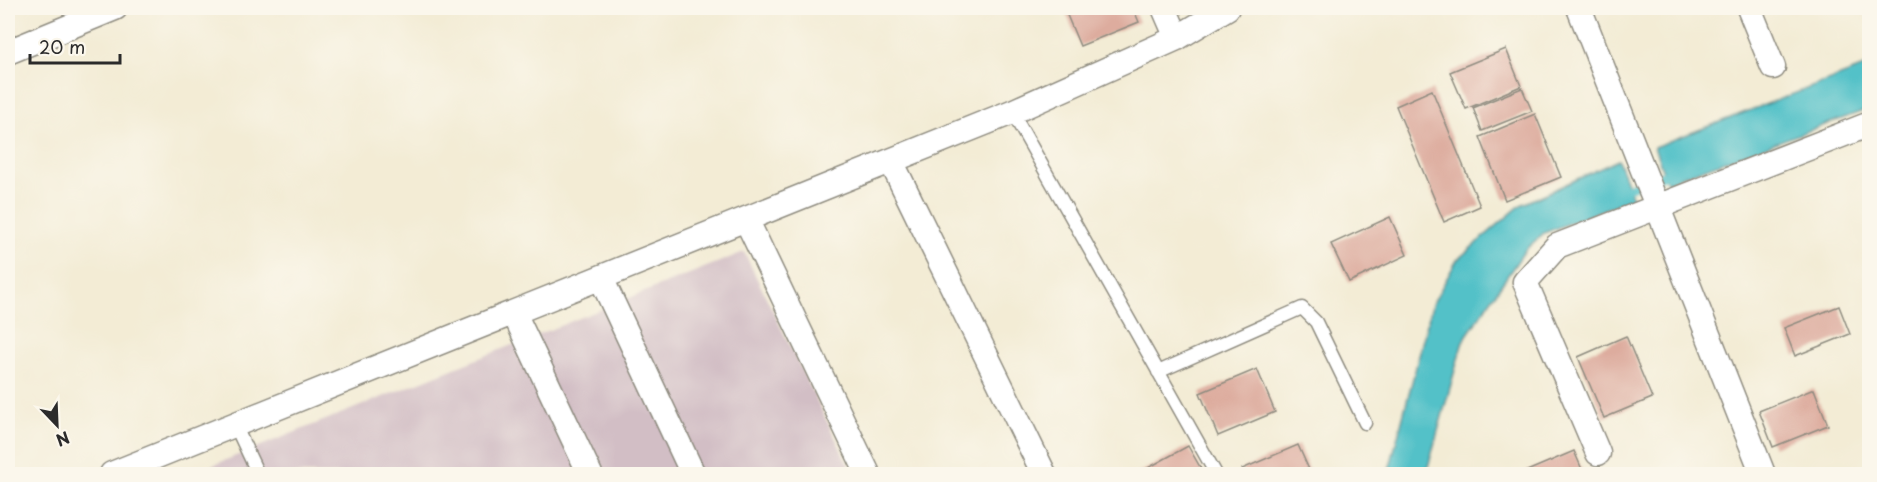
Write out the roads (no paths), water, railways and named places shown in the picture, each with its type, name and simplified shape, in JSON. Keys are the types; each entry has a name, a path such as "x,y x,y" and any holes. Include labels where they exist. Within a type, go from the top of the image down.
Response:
{"street":[{"path":"8,50 115,8"},
{"path":"1164,8 1177,38"},
{"path":"128,472 235,425 1012,112 1177,38 1227,8"},
{"path":"1579,8 1763,474"},
{"path":"1749,8 1773,67"},
{"path":"1598,453 1526,282 1557,246 1869,123"},
{"path":"891,161 1044,474"},
{"path":"746,219 868,474"},
{"path":"601,278 693,474"},
{"path":"514,313 590,474"}],"lane":[{"path":"1012,112 1216,474"},
{"path":"1158,372 1302,308 1316,322 1365,423"},
{"path":"235,425 258,474"}],"water":[{"path":"1869,65 1869,109 1667,182 1654,147"},
{"path":"1618,160 1633,198 1544,233 1525,250 1463,341 1426,474 1388,474 1432,305 1457,260 1521,205"}],"waterway":[{"path":"1619,191 1674,171"}]}
